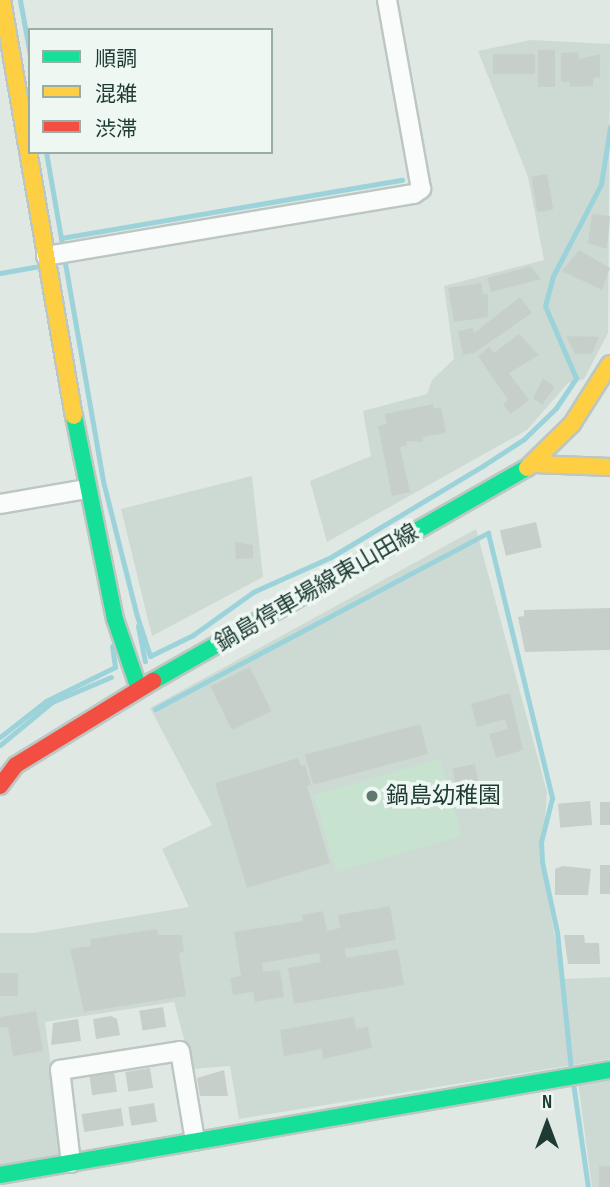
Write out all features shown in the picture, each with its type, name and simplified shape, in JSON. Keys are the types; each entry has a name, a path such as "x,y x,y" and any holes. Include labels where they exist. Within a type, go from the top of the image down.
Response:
{"street":[{"path":"2,0 28,151"},
{"path":"46,256 414,194 421,189 387,0"},
{"path":"28,154 87,489 115,619 139,689"},
{"name":"鍋島停車場線東山田線","path":"0,786 16,765 139,689 534,464 572,424 610,364"},
{"path":"534,464 610,467"},
{"path":"0,504 87,489"},
{"path":"71,1163 60,1070 180,1051 195,1141"},
{"path":"0,1175 610,1070"}],"shaded area":[{"path":"531,40 610,44 608,333 584,379 568,383 527,430 327,542 310,481 371,456 363,411 427,394 432,380 454,359 444,286 544,260 528,177 478,51"},
{"path":"252,476 263,577 152,636 121,509"},
{"path":"476,529 547,792 542,862 562,979 610,977 610,1059 239,1119 230,1066 192,1069 174,1002 45,1022 63,1156 0,1166 0,933 33,933 189,907 162,849 212,825 150,708"},
{"path":"610,1075 610,1187 592,1187 578,1082"}],"green space":[{"path":"440,759 462,836 336,872 314,795"}],"building":[{"path":"538,50 555,50 555,87 538,87"},
{"path":"578,52 579,59 600,54 600,77 593,78 593,86 570,87 570,82 561,82 561,53"},
{"path":"493,54 535,54 535,74 493,74"},
{"path":"547,174 553,209 537,212 531,177"},
{"path":"592,214 610,216 607,249 588,243"},
{"path":"579,250 610,268 602,290 562,271"},
{"path":"531,266 541,279 491,292 487,278"},
{"path":"481,283 483,294 488,294 488,317 454,322 448,288"},
{"path":"520,297 532,313 474,353 463,355 458,331 473,328 474,333"},
{"path":"519,334 539,355 509,373 529,400 511,414 503,404 508,400 478,356 489,347 494,353"},
{"path":"566,336 599,337 592,354 575,354"},
{"path":"543,378 555,387 542,405 533,398"},
{"path":"433,404 434,409 441,407 446,433 422,437 423,442 406,441 407,445 400,447 410,492 392,496 378,426 387,424 385,414"},
{"path":"536,522 542,547 506,556 500,530"},
{"path":"235,542 253,545 253,558 236,559"},
{"path":"610,608 610,650 525,652 518,617 524,616 524,610"},
{"path":"250,667 271,711 232,730 210,686"},
{"path":"510,693 523,750 496,758 489,734 508,729 505,719 477,727 471,704"},
{"path":"420,724 428,754 313,785 305,755"},
{"path":"298,758 301,766 305,765 311,785 307,786 330,863 247,888 215,783"},
{"path":"475,764 481,794 458,799 452,768"},
{"path":"590,801 592,825 560,828 558,804"},
{"path":"600,802 610,802 610,825 600,825"},
{"path":"600,865 610,865 610,894 600,894"},
{"path":"563,866 591,869 588,895 555,895 555,869"},
{"path":"390,906 396,940 345,949 346,958 398,949 404,985 294,1004 288,968 321,962 319,953 262,963 263,972 280,970 284,997 255,1002 253,992 233,995 230,978 241,976 234,932 303,921 302,915 323,911 327,931 340,928 338,915"},
{"path":"157,929 158,935 182,935 184,952 179,953 186,996 84,1012 70,949 91,946 90,939"},
{"path":"564,935 584,935 585,943 599,943 600,964 568,964"},
{"path":"0,973 18,973 18,996 0,996"},
{"path":"163,1007 166,1027 142,1031 139,1011"},
{"path":"36,1011 43,1051 13,1056 8,1027 0,1028 0,1017"},
{"path":"111,1016 117,1019 120,1035 96,1039 93,1019"},
{"path":"354,1017 356,1029 368,1027 372,1048 323,1059 322,1049 284,1056 280,1030"},
{"path":"78,1019 81,1041 51,1045 53,1023"},
{"path":"150,1068 153,1088 128,1092 125,1072"},
{"path":"224,1070 228,1096 200,1096 197,1078"},
{"path":"114,1071 117,1092 92,1095 89,1074"},
{"path":"154,1103 157,1122 131,1126 128,1107"},
{"path":"121,1108 124,1126 84,1132 81,1114"},
{"path":"599,1166 610,1166 610,1187 599,1187"}],"waterway":[{"path":"20,0 28,44"},
{"path":"137,616 150,656 193,635 253,592 331,557 484,465 524,439 556,408 576,378 545,306 553,276 601,184 610,127"},
{"path":"46,154 62,244"},
{"path":"61,238 402,180"},
{"path":"65,263 103,481 137,616"},
{"path":"0,273 35,267"},
{"path":"155,709 488,533 552,798 541,842 542,862 557,932 571,1070"},
{"path":"138,626 145,661"},
{"path":"0,737 46,701 115,667 112,646"},
{"path":"0,745 52,702 111,677"},
{"path":"573,1083 588,1187"}],"traffic: fast":[{"path":"74,416 115,619 139,689"},
{"path":"153,681 527,468"},
{"path":"0,1175 610,1070"}],"traffic: slow":[{"path":"2,0 28,150"},
{"path":"29,154 74,416"},
{"path":"527,468 572,424 610,364"},
{"path":"534,464 610,467"}],"traffic: jam":[{"path":"0,786 16,765 153,681"}],"place":[{"name":"鍋島幼稚園","path":"372,796"}]}
